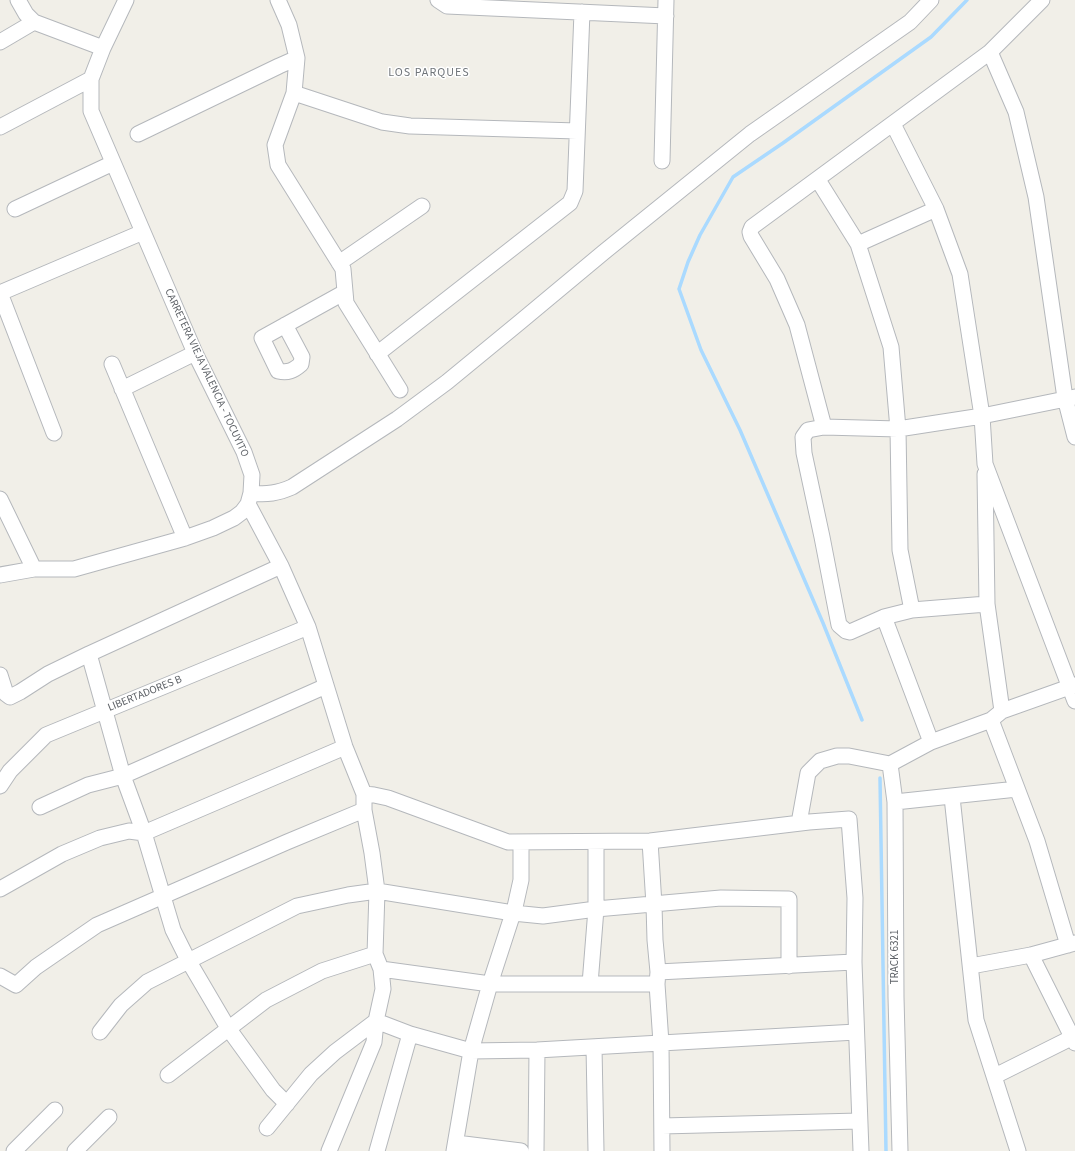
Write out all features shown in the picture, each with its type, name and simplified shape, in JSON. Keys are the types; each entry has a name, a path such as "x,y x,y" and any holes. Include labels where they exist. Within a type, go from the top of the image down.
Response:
{"street":[{"path":"18,0 26,14 34,22 103,48"},
{"name":"CARRETERA VIEJA VALENCIA - TOCUYITO","path":"126,0 103,48 91,79 91,111 195,353 244,452 252,475 250,499"},
{"path":"278,0 289,25 297,58 294,92 275,145 278,166 343,269 346,303 400,390"},
{"path":"438,0 447,6 666,16"},
{"path":"662,161 666,0"},
{"path":"0,575 34,569 74,569 185,538 213,528 234,518 242,512 250,499 265,494 276,493 292,487 397,418 447,382 750,134 910,22 931,0"},
{"path":"824,427 797,325 777,279 751,236 750,232 752,227 818,180 990,52 1042,0"},
{"path":"377,354 570,202 575,190 582,12"},
{"path":"0,42 34,22"},
{"path":"990,52 1016,112 1036,197 1070,398 1075,437"},
{"path":"138,134 297,58"},
{"path":"0,127 91,79"},
{"path":"294,92 382,122 410,126 577,131"},
{"path":"893,124 936,209 960,274 982,416 985,464 986,604 997,716 1017,789 1037,840 1072,944 1031,955 971,966"},
{"path":"15,209 113,163"},
{"path":"818,180 858,244 891,347 898,429 900,550 912,610"},
{"path":"339,263 422,206"},
{"path":"858,244 936,209"},
{"path":"54,433 0,293 143,232"},
{"path":"285,326 345,292"},
{"path":"122,389 195,353"},
{"path":"112,364 185,538"},
{"path":"986,604 912,610 884,618 850,632 846,631 839,625 804,453 803,437 808,430 824,427 898,429 982,416 1070,398"},
{"path":"799,823 808,773 820,761 837,756 849,756 890,764 931,742 997,716 1073,692 985,464"},
{"path":"0,499 34,569"},
{"path":"250,499 308,627 345,747 364,794 364,810 377,891 375,954 381,969 383,989 376,1021 374,1042 329,1151"},
{"path":"0,675 6,694 10,697 48,674 89,654 281,566"},
{"path":"884,618 931,742"},
{"name":"LIBERTADORES B","path":"0,786 10,770 46,735 308,627"},
{"path":"89,654 123,776 144,833 173,930 188,960 228,1028 273,1090 287,1104"},
{"path":"40,808 88,785 123,776 326,686"},
{"path":"0,889 62,854 100,838 129,831 144,833 345,747"},
{"name":"TRACK 6321","path":"890,764 895,802 896,997 900,1151"},
{"path":"895,802 1017,789"},
{"path":"364,794 388,798 508,842 650,841 799,823 849,819 855,898 854,962 861,1151"},
{"path":"952,797 976,1020 1018,1151"},
{"path":"0,976 16,985 36,967 97,925 364,810"},
{"path":"650,841 654,905 654,940 661,1043 662,1151"},
{"path":"521,842 521,880 513,913 490,984 471,1051 455,1147 521,1151"},
{"path":"590,984 596,909 596,842"},
{"path":"100,1032 121,1005 147,982 188,960 297,906 348,895 377,891 513,913 543,916 596,909 721,898 789,899 789,966"},
{"path":"168,1075 266,1000 322,971 375,954"},
{"path":"995,1076 1074,1038 1031,955"},
{"path":"381,969 490,984 590,984 789,966 854,962"},
{"path":"376,1021 410,1034 471,1051 537,1050 856,1032"},
{"path":"267,1128 311,1074 335,1052 376,1021"},
{"path":"377,1151 410,1034"},
{"path":"594,1047 596,1151"},
{"path":"536,1151 537,1050"},
{"path":"14,1151 55,1110"},
{"path":"75,1151 109,1117"},
{"path":"662,1126 860,1121"}],"waterway":[{"path":"862,720 823,623 740,430 701,350 679,289 688,262 700,235 733,177 931,37 967,0"},
{"path":"880,778 886,1151"}],"district":[{"name":"LOS PARQUES","path":"429,73"}]}
